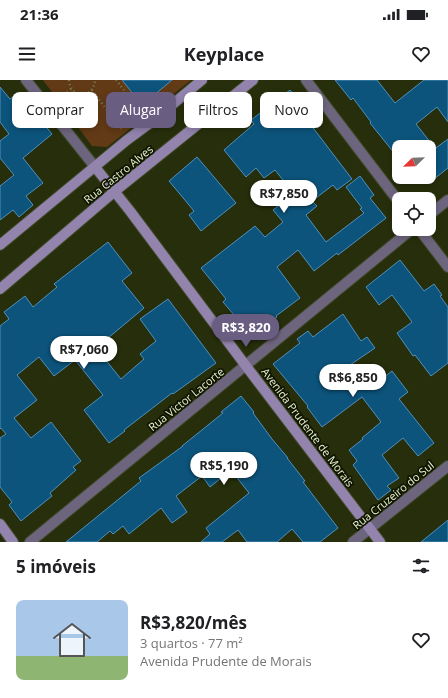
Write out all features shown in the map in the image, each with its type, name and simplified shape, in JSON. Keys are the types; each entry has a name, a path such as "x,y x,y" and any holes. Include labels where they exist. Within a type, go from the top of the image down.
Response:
{"main road":[{"name":"Rua Castro Alves","path":"176,102 202,80"},
{"name":"Rua Castro Alves","path":"0,288 115,191 253,80"},
{"name":"Rua Castro Alves","path":"0,245 143,128"},
{"name":"Avenida Prudente de Morais","path":"95,167 115,191 380,542"},
{"path":"0,524 14,542"}],"street":[{"name":"Avenida Prudente de Morais","path":"26,80 95,167"},
{"path":"306,80 392,193"},
{"path":"436,209 448,200"},
{"name":"Rua Victor Lacorte","path":"30,542 404,236"},
{"path":"424,236 448,267"},
{"name":"Rua Cruzeiro do Sul","path":"353,542 448,466"}],"path":[{"path":"69,80 71,89 78,94 87,94 92,90 95,80"},
{"path":"116,80 125,92"},
{"path":"92,90 106,108"}],"shaded area":[{"path":"43,80 191,80 176,92 106,92 106,128 131,128 107,147 92,146 79,128 98,128 98,92 52,92"}],"building":[{"path":"122,80 172,80 158,92 132,92"},
{"path":"335,80 377,80 395,103 424,80 448,80 448,122 437,107 416,124 429,140 392,140 392,150 370,123 371,122 353,98 351,100"},
{"path":"0,87 10,99 12,98 12,128 47,128 52,134 23,158 43,183 26,196 33,205 19,217 13,210 0,220 0,186 14,175 0,158 0,141 9,134 0,122"},
{"path":"260,113 260,128 313,128 352,179 337,190 333,185 312,201 317,206 306,215 326,242 364,213 360,209 362,208 346,187 360,176 374,195 370,198 386,218 338,255 337,253 314,271 298,250 277,267 300,298 276,316 277,317 253,337 223,302 226,299 201,268 255,226 265,237 283,222 273,210 294,194 275,170 264,178 256,168 246,177 224,150 249,128 252,128 254,124 252,119"},
{"path":"448,139 448,168 436,177 436,148"},
{"path":"197,157 236,203 201,231 189,215 194,211 169,181"},
{"path":"108,242 132,273 122,281 144,308 96,348 121,379 144,359 140,354 156,341 140,319 168,299 216,363 173,394 172,393 109,443 84,410 103,395 75,360 54,376 39,357 17,375 37,400 14,418 31,438 51,422 81,461 73,467 76,470 50,493 52,496 21,521 9,505 12,502 0,487 0,438 6,434 1,428 0,429 0,326 9,319 4,312 25,296 33,307 57,287 54,284"},
{"path":"400,260 424,291 434,284 448,307 448,363 431,376 415,355 413,356 397,333 412,322 392,295 379,305 366,287"},
{"path":"343,314 361,341 367,337 375,348 350,365 369,389 392,371 408,392 399,399 434,443 418,456 403,438 382,455 399,478 387,486 391,490 378,500 353,465 357,461 349,450 381,422 362,397 322,427 307,407 308,406 273,364 300,343 297,339 308,331 313,337"},
{"path":"241,396 305,481 303,482 338,528 320,542 303,542 292,529 277,542 247,542 238,530 222,542 201,542 210,534 206,528 249,493 231,470 210,487 202,476 176,496 187,512 172,523 161,508 129,534 123,526 113,534 110,531 97,542 66,542 141,481 139,478 183,446"},
{"path":"448,520 448,542 421,542"}]}
